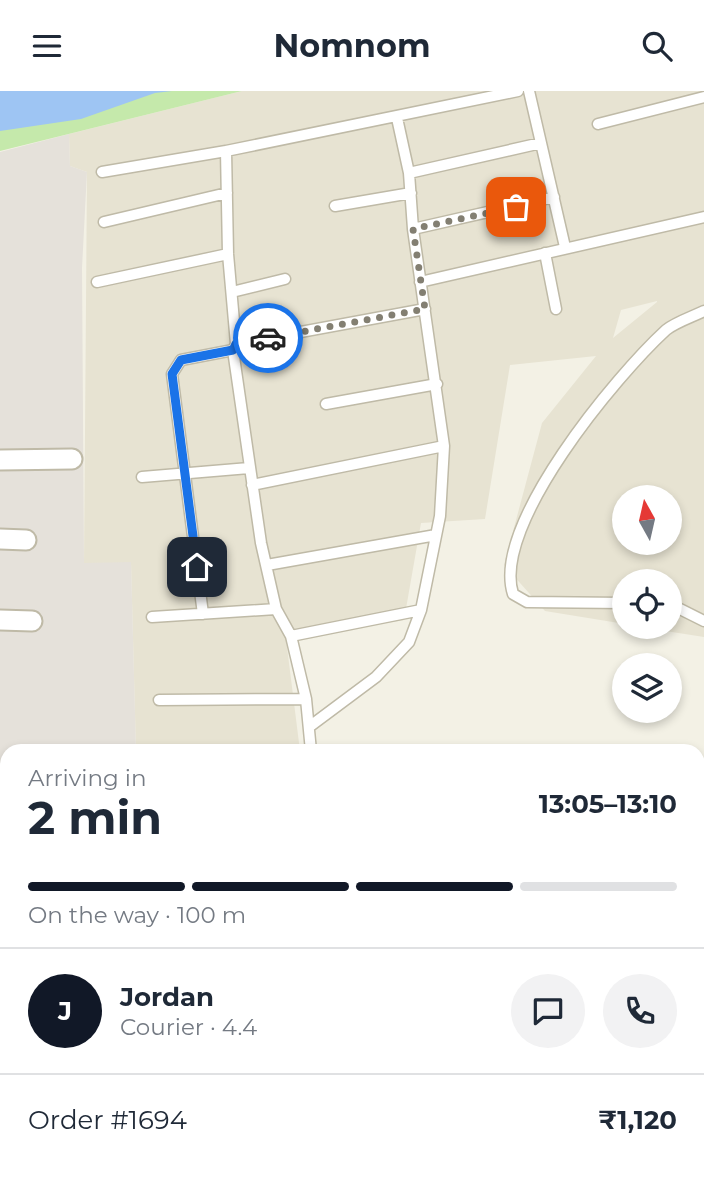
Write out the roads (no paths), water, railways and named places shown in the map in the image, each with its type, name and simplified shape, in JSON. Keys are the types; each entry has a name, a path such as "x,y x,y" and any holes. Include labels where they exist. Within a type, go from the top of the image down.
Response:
{"street":[{"path":"0,460 72,459"},
{"path":"0,539 26,540"},
{"path":"0,620 32,621"}],"lane":[{"path":"102,172 397,118 518,91"},
{"path":"530,91 565,247"},
{"path":"598,124 704,97"},
{"path":"309,727 396,659 409,642 421,610 436,535 444,446 413,229 409,173 397,118"},
{"path":"409,173 541,143"},
{"path":"226,151 228,254 235,347 249,468 276,609 290,636 306,699 310,744"},
{"path":"104,222 227,193"},
{"path":"335,206 411,193"},
{"path":"413,229 554,197"},
{"path":"421,282 704,217"},
{"path":"545,253 556,309"},
{"path":"97,282 228,254"},
{"path":"232,292 285,279"},
{"path":"203,614 172,374 181,360 425,309"},
{"path":"612,603 527,602 513,594 510,583 516,543 537,493 594,409 668,328 704,311"},
{"path":"326,404 437,384"},
{"path":"252,485 444,446"},
{"path":"142,477 249,468"},
{"path":"267,565 436,535"},
{"path":"152,617 276,609"},
{"path":"290,636 421,610"},
{"path":"682,610 704,621"},
{"path":"159,700 306,699"}],"water":[{"path":"0,91 172,91 155,93 81,119 0,131"}]}
